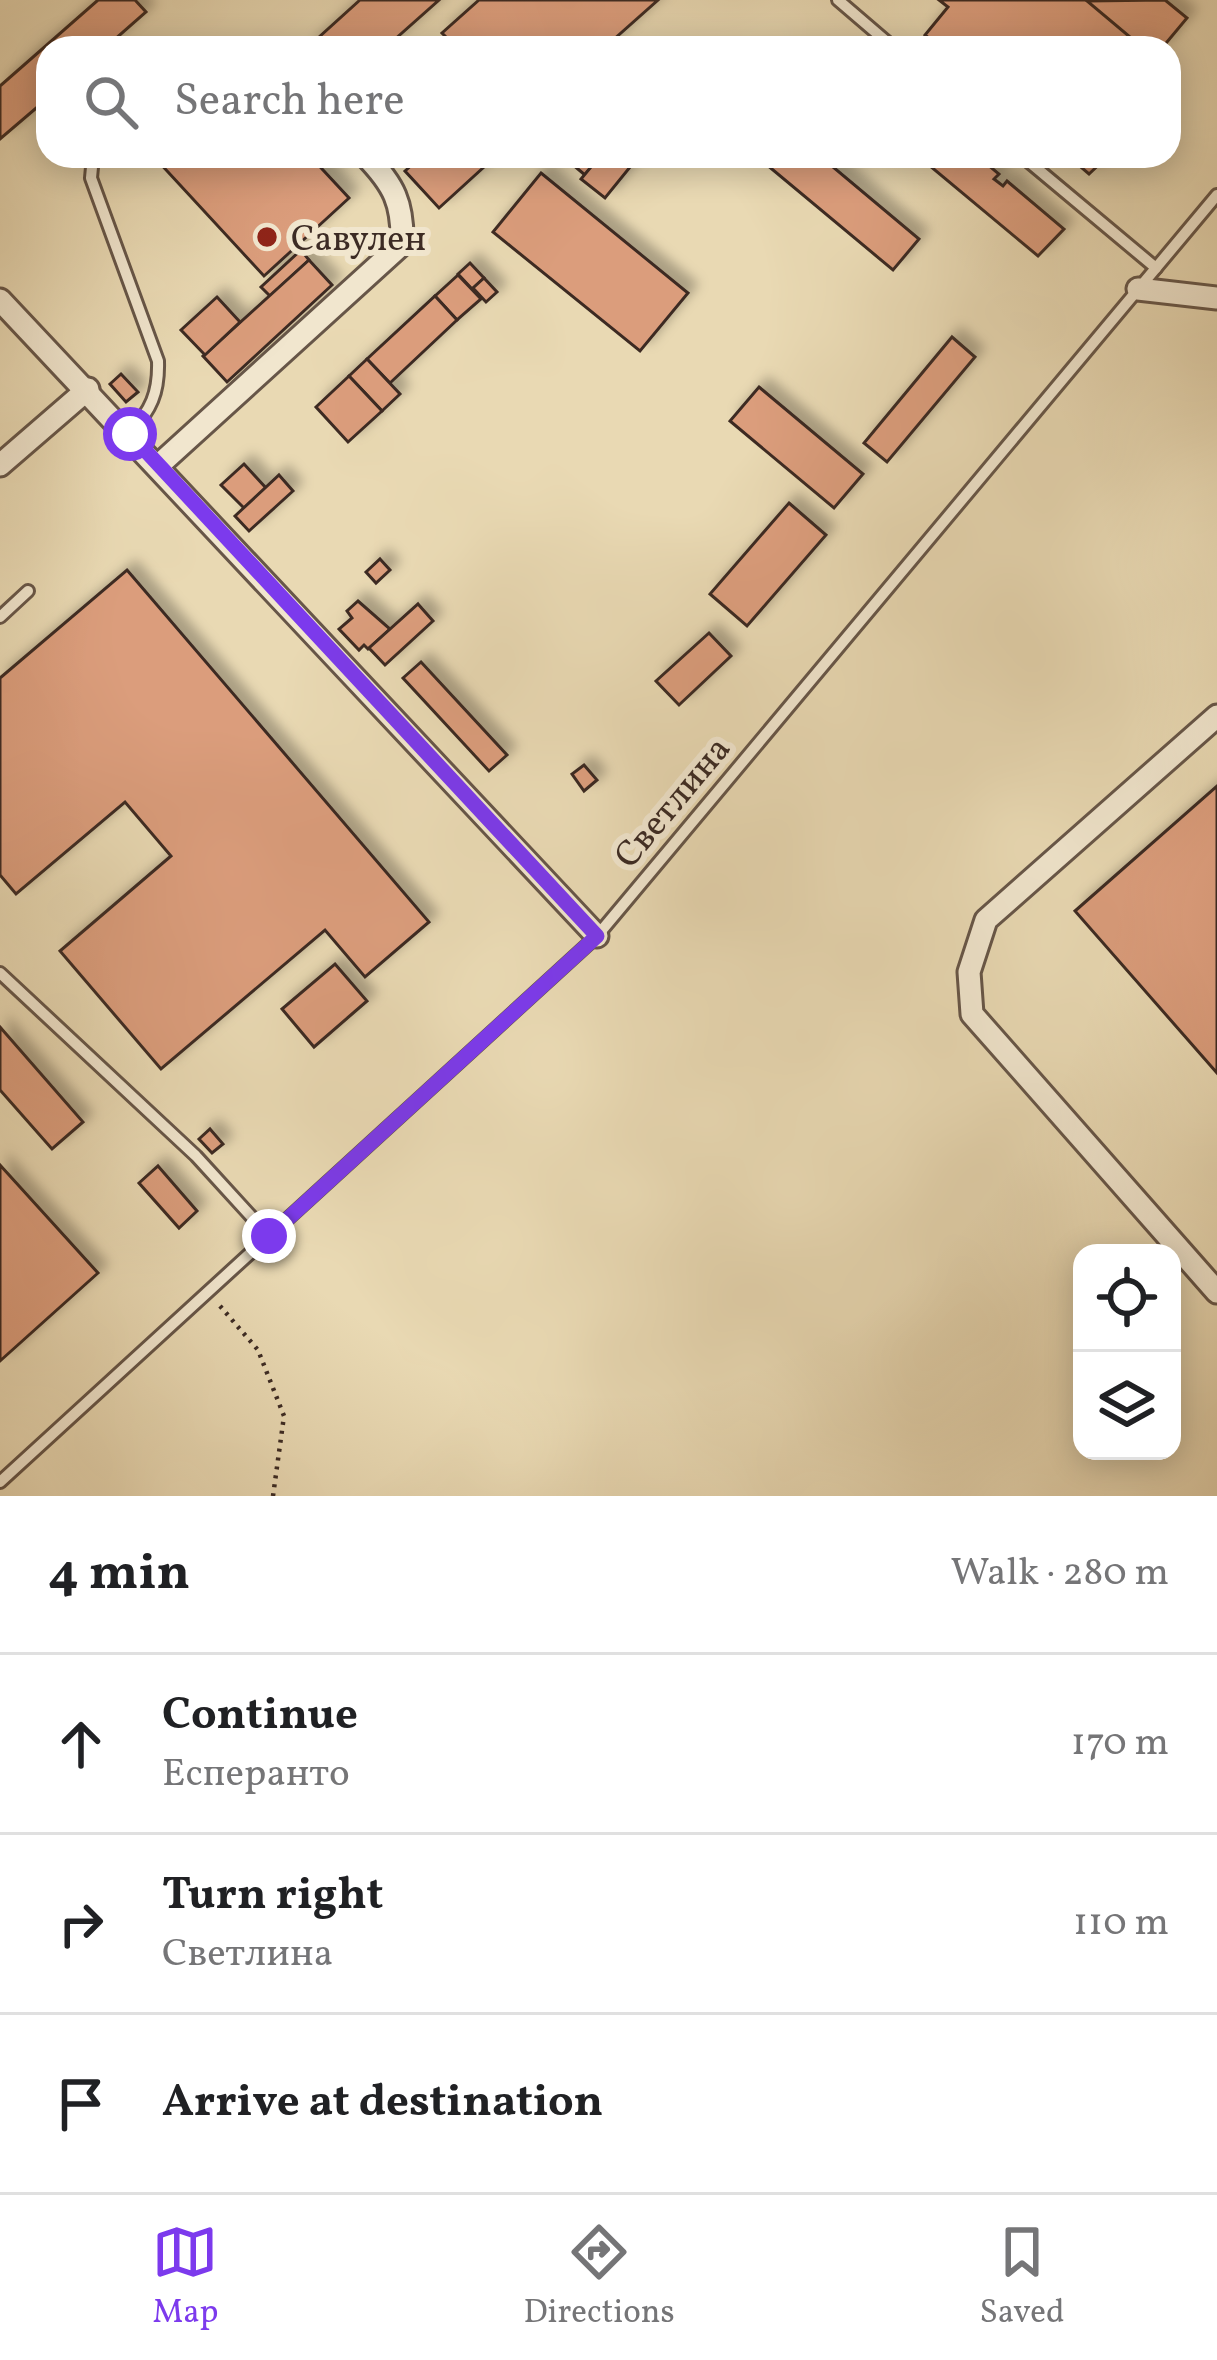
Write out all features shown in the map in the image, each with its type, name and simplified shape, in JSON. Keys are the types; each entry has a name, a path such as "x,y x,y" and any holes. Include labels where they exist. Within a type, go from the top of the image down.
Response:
{"street":[{"path":"160,464 402,244 403,214 395,185 378,168"},
{"path":"1138,289 1217,298"},
{"path":"0,300 160,464 597,936"},
{"path":"0,465 88,389"},
{"path":"1217,716 986,920 969,972 972,1014 1217,1292"}],"lane":[{"path":"838,0 880,36"},
{"path":"92,168 91,178 158,361 159,387 149,412 130,434"},
{"path":"1036,168 1156,268"},
{"name":"Светлина","path":"0,1482 597,936 1217,195"},
{"path":"0,617 28,591"},
{"path":"0,974 196,1156 269,1236"}],"path":[{"path":"208,1293 257,1350 284,1417 273,1496"}],"building":[{"path":"98,0 135,0 146,12 119,36 57,36"},
{"path":"360,0 439,0 398,36 320,36"},
{"path":"479,0 658,0 618,36 442,33"},
{"path":"939,0 1117,0 1156,33 926,36 948,7"},
{"path":"1165,0 1187,18 1172,36 1129,36 1087,1"},
{"path":"36,54 36,108 0,139 0,86"},
{"name":"Савулен","path":"164,168 321,168 349,198 264,276"},
{"path":"408,168 483,168 439,208 405,171"},
{"path":"590,168 629,168 605,198 581,179"},
{"path":"771,168 834,168 919,239 893,270"},
{"path":"932,168 992,168 999,174 994,179 1003,186 1007,181 1064,229 1038,256"},
{"path":"541,173 688,293 640,351 493,232"},
{"path":"301,250 309,260 270,296 261,287"},
{"path":"309,260 332,285 227,382 203,356"},
{"path":"470,263 484,278 472,289 458,274"},
{"path":"458,275 481,299 457,320 435,296"},
{"path":"484,278 497,292 486,302 473,288"},
{"path":"435,296 457,320 390,383 367,359"},
{"path":"217,297 240,322 205,355 181,330"},
{"path":"952,337 975,357 887,462 864,443"},
{"path":"367,359 400,394 382,411 349,376"},
{"path":"121,374 138,392 126,402 110,384"},
{"path":"349,376 382,411 348,442 316,407"},
{"path":"759,387 863,474 834,508 730,421"},
{"path":"244,464 266,488 244,508 221,485"},
{"path":"279,475 293,491 249,531 235,516"},
{"path":"789,503 826,535 747,626 710,594"},
{"path":"380,559 390,570 376,583 366,572"},
{"path":"127,570 429,922 365,977 325,930 161,1069 60,951 171,856 125,802 16,894 0,875 0,678"},
{"path":"358,601 390,629 368,649 364,645 359,650 339,629 352,618 347,611"},
{"path":"418,604 433,621 385,665 369,648"},
{"path":"709,633 731,656 679,705 656,681"},
{"path":"421,662 507,755 489,771 403,678"},
{"path":"584,765 597,780 584,791 572,774"},
{"path":"1217,786 1217,1073 1075,911"},
{"path":"335,964 367,1001 314,1047 282,1009"},
{"path":"0,1027 83,1122 52,1149 0,1090"},
{"path":"210,1129 223,1144 212,1153 199,1139"},
{"path":"0,1165 98,1273 0,1361"},
{"path":"158,1166 197,1211 179,1228 139,1183"}],"place":[{"name":"Савулен","path":"267,237"}],"route":[{"path":"130,434 597,936 269,1236"}]}
